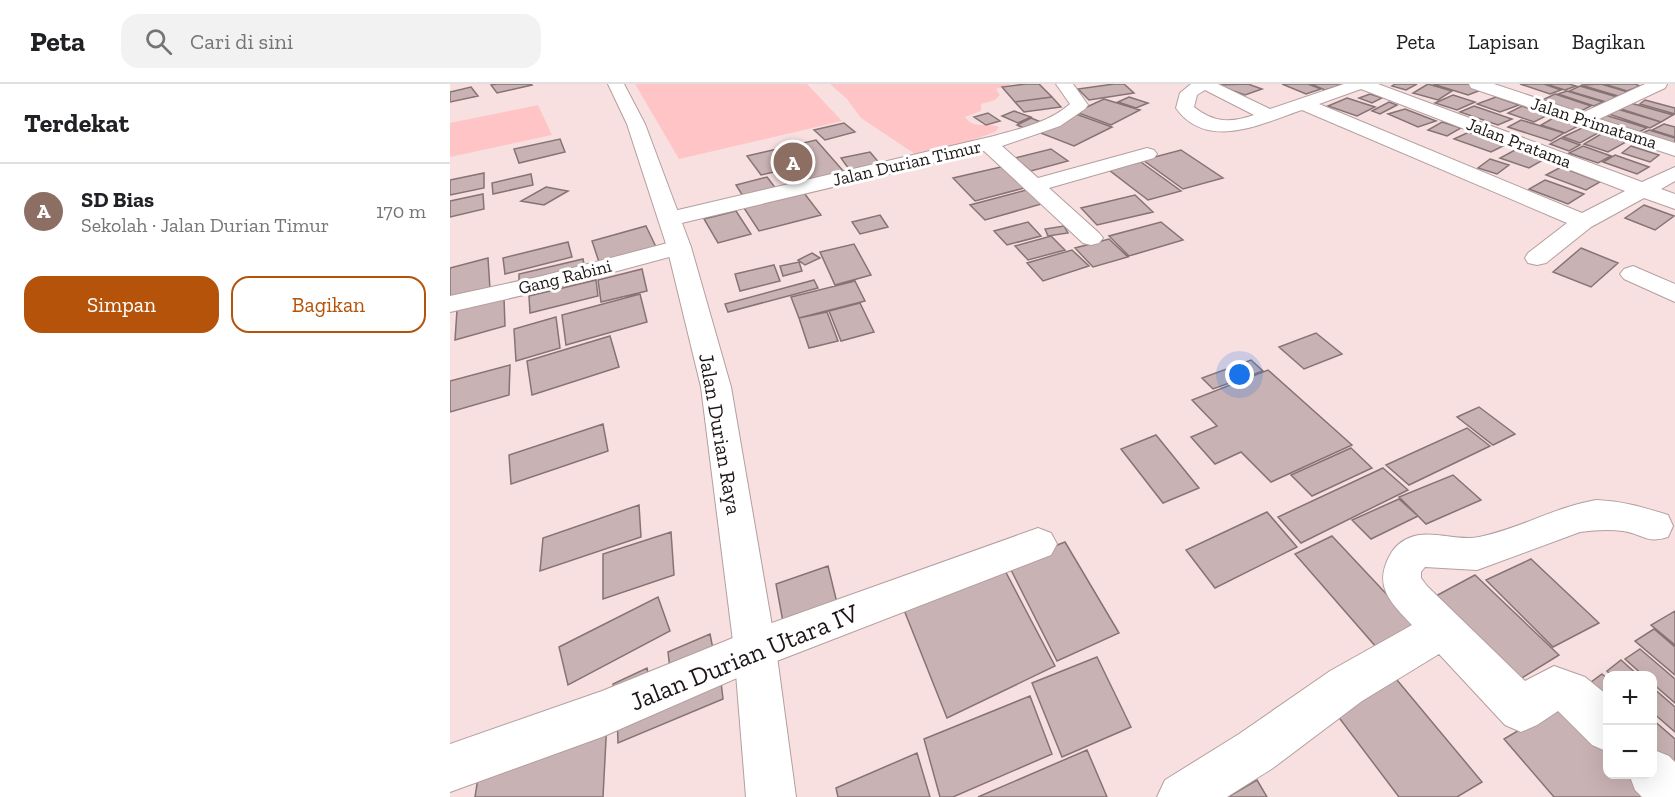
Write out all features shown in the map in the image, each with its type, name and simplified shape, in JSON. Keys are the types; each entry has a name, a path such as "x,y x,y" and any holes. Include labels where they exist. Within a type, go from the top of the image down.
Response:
{"street":[{"name":"Jalan Durian Raya","path":"616,84 636,124 674,233 716,387 755,649 771,797"},
{"name":"Jalan Durian Timur","path":"674,233 1033,130 1074,111 1079,105 1064,84"},
{"name":"Jalan Pratama","path":"1268,115 1204,84 1189,93 1185,108 1215,126 1229,127 1268,115 1303,104 1361,84 1675,202"},
{"path":"1582,119 1658,84 1675,87"},
{"name":"Jalan Primatama","path":"1492,86 1675,150"},
{"path":"1303,104 1583,222"},
{"path":"988,144 1091,238"},
{"path":"1034,186 1147,154"},
{"path":"1537,258 1583,222 1675,173"},
{"name":"Gang Rabini","path":"450,304 545,282 674,233"},
{"path":"1633,274 1675,294"},
{"path":"1604,725 1577,699 1559,688 1554,688 1521,709 1413,599 1400,576 1409,557 1419,551 1477,554 1578,518 1596,515 1624,516 1655,526"},
{"name":"Jalan Durian Utara IV","path":"450,768 602,714 755,649 1038,544"},
{"path":"1182,797 1256,751 1346,686 1442,630"},
{"path":"1657,777 1675,795"}],"shaded area":[{"path":"635,84 807,84 842,121 679,159"},
{"path":"830,84 1011,84 996,89 1000,95 995,100 981,104 981,111 965,117 976,125 999,127 995,132 950,148 915,154 861,118 847,99"},
{"path":"538,105 552,135 450,157 450,123"}],"building":[{"path":"1039,84 1052,97 1015,102 1002,87"},
{"path":"1124,84 1134,93 1089,100 1078,89"},
{"path":"1248,84 1262,89 1245,95 1217,85"},
{"path":"1282,84 1308,84 1321,89 1306,94"},
{"path":"1311,84 1339,84 1341,85 1325,90"},
{"path":"1417,84 1406,90 1392,86"},
{"path":"1428,84 1452,91 1438,100 1413,93"},
{"path":"1433,84 1469,84 1484,89 1468,95"},
{"path":"1520,84 1544,84 1561,90 1550,94"},
{"path":"1546,84 1569,84 1576,86 1565,90"},
{"path":"1601,84 1628,92 1618,96 1581,85"},
{"path":"1604,84 1635,84 1640,86 1627,91"},
{"path":"491,85 532,85 497,93"},
{"path":"1580,86 1617,97 1606,102 1569,91"},
{"path":"471,87 478,96 450,102 450,92"},
{"path":"1567,91 1603,102 1594,106 1558,94"},
{"path":"1370,94 1382,98 1372,103 1359,98"},
{"path":"1555,94 1591,106 1575,114 1538,102"},
{"path":"1453,95 1475,102 1457,110 1435,103"},
{"path":"1052,97 1061,107 1024,112 1015,102"},
{"path":"1129,97 1148,103 1136,108 1118,102"},
{"path":"1496,97 1519,105 1500,112 1477,104"},
{"path":"1347,98 1375,107 1357,116 1328,106"},
{"path":"1104,99 1140,110 1111,125 1076,112"},
{"path":"1645,100 1675,108 1675,114 1640,104"},
{"path":"1389,102 1397,105 1380,114 1372,111"},
{"path":"1627,102 1673,115 1661,122 1615,107"},
{"path":"1474,106 1512,119 1498,125 1460,112"},
{"path":"1522,106 1548,115 1534,122 1508,113"},
{"path":"1405,109 1436,121 1418,127 1388,114"},
{"path":"1617,109 1661,122 1650,128 1606,113"},
{"path":"1014,111 1031,117 1018,123 1002,116"},
{"path":"988,113 1000,121 986,125 974,117"},
{"path":"1076,114 1112,127 1074,146 1038,132"},
{"path":"1602,114 1647,128 1635,134 1591,119"},
{"path":"1555,117 1580,125 1565,133 1541,125"},
{"path":"1031,118 1041,122 1026,129 1017,125"},
{"path":"1521,120 1564,133 1551,141 1508,127"},
{"path":"1442,122 1461,128 1447,136 1428,130"},
{"path":"844,123 855,132 825,140 814,130"},
{"path":"1664,124 1675,127 1675,137 1652,130"},
{"path":"1582,128 1598,133 1580,143 1563,137"},
{"path":"1649,130 1675,138 1675,147 1638,135"},
{"path":"1469,132 1505,145 1491,152 1454,139"},
{"path":"1601,134 1626,142 1608,152 1584,144"},
{"path":"1561,138 1580,145 1569,151 1550,144"},
{"path":"560,139 565,152 519,163 514,149"},
{"path":"816,140 845,173 804,184 791,168 761,175 747,156"},
{"path":"1583,146 1611,156 1598,163 1569,153"},
{"path":"1631,146 1659,155 1650,162 1622,153"},
{"path":"1051,149 1068,161 1031,171 1015,158"},
{"path":"1181,150 1223,178 1183,189 1143,160"},
{"path":"1515,150 1543,160 1529,168 1500,158"},
{"path":"870,152 881,165 851,172 841,158"},
{"path":"1615,155 1649,167 1637,174 1603,162"},
{"path":"1490,159 1509,165 1497,174 1478,168"},
{"path":"1141,162 1181,191 1148,200 1109,170"},
{"path":"1005,166 1028,187 975,201 953,178"},
{"path":"1561,167 1600,182 1586,190 1546,175"},
{"path":"484,173 484,188 450,195 450,180"},
{"path":"531,174 533,185 493,194 492,183"},
{"path":"767,177 777,190 744,198 736,185"},
{"path":"1545,180 1584,194 1568,204 1529,189"},
{"path":"546,187 568,191 544,205 521,201"},
{"path":"1030,189 1045,203 985,220 970,205"},
{"path":"804,193 821,215 759,231 744,208"},
{"path":"483,194 484,209 450,217 450,201"},
{"path":"1135,195 1153,212 1097,225 1081,208"},
{"path":"1644,205 1674,216 1655,230 1625,218"},
{"path":"736,211 751,234 718,243 704,219"},
{"path":"880,215 888,227 860,234 852,222"},
{"path":"1028,222 1041,236 1007,245 994,231"},
{"path":"1161,222 1183,240 1129,256 1109,236"},
{"path":"646,226 657,249 600,265 592,241"},
{"path":"1064,226 1068,233 1048,236 1045,229"},
{"path":"1051,236 1065,250 1028,260 1015,246"},
{"path":"1109,239 1128,257 1093,267 1075,248"},
{"path":"568,242 572,257 505,274 503,258"},
{"path":"854,244 871,275 835,285 820,252"},
{"path":"1581,248 1618,263 1591,287 1553,272"},
{"path":"1072,250 1089,266 1043,281 1027,263"},
{"path":"812,253 820,258 805,265 798,260"},
{"path":"488,258 490,289 450,300 450,268"},
{"path":"583,259 585,270 519,287 519,274"},
{"path":"799,262 802,271 783,276 780,266"},
{"path":"774,265 780,281 740,291 735,274"},
{"path":"642,269 647,291 601,302 598,280"},
{"path":"596,280 598,296 530,313 529,296"},
{"path":"814,280 818,288 728,312 725,304"},
{"path":"855,281 865,301 799,318 791,297"},
{"path":"640,294 647,322 566,345 562,315"},
{"path":"504,298 505,326 455,340 457,310"},
{"path":"860,303 874,332 841,341 829,311"},
{"path":"827,312 838,341 809,348 799,318"},
{"path":"556,317 560,348 516,361 514,329"},
{"path":"1316,333 1342,354 1304,369 1279,347"},
{"path":"610,336 619,367 532,395 527,361"},
{"path":"1251,360 1263,371 1213,389 1202,378"},
{"path":"510,365 509,395 450,412 450,381"},
{"path":"1268,370 1352,445 1271,482 1241,452 1215,464 1191,437 1217,426 1192,400"},
{"path":"1479,407 1515,434 1493,445 1457,417"},
{"path":"603,424 608,451 511,484 509,455"},
{"path":"1467,428 1490,446 1409,485 1386,465"},
{"path":"1156,435 1199,488 1163,503 1121,449"},
{"path":"1351,448 1372,468 1312,496 1291,475"},
{"path":"1383,468 1408,490 1301,543 1278,517"},
{"path":"1453,475 1481,500 1426,524 1399,497"},
{"path":"1399,499 1418,516 1371,539 1352,520"},
{"path":"639,505 641,537 540,571 543,538"},
{"path":"1267,512 1297,547 1215,588 1186,550"},
{"path":"671,532 674,575 603,599 603,554"},
{"path":"1332,536 1424,634 1384,656 1295,554"},
{"path":"1065,542 1119,633 1057,661 1008,564"},
{"path":"1531,559 1599,623 1553,647 1486,580"},
{"path":"1001,563 1055,666 947,718 902,605"},
{"path":"828,566 837,603 783,622 776,584"},
{"path":"1475,575 1559,655 1517,681 1434,597"},
{"path":"658,597 670,631 568,685 559,647"},
{"path":"1675,611 1675,645 1651,625"},
{"path":"1654,629 1675,647 1675,675 1635,641"},
{"path":"710,634 715,659 671,678 668,652"},
{"path":"1640,649 1675,679 1675,703 1657,687 1657,671 1638,671 1625,659"},
{"path":"1097,657 1131,727 1062,757 1032,683"},
{"path":"1621,660 1633,671 1607,671"},
{"path":"647,668 650,685 615,700 613,684"},
{"path":"720,673 723,699 618,743 617,715"},
{"path":"1392,674 1482,782 1457,797 1399,797 1331,707"},
{"path":"1603,675 1603,713 1579,691"},
{"path":"1657,691 1675,707 1675,732 1657,716"},
{"path":"1030,696 1052,754 953,797 940,797 924,739"},
{"path":"1569,701 1603,736 1603,779 1645,779 1661,797 1554,797 1504,739"},
{"path":"607,720 603,797 475,797 480,765"},
{"path":"1657,723 1675,739 1675,780 1657,764"},
{"path":"1087,750 1107,797 978,797"},
{"path":"917,753 930,797 838,797 836,788"},
{"path":"1257,780 1267,797 1228,797"}],"place":[{"name":"SD Bias","path":"793,162"}]}
